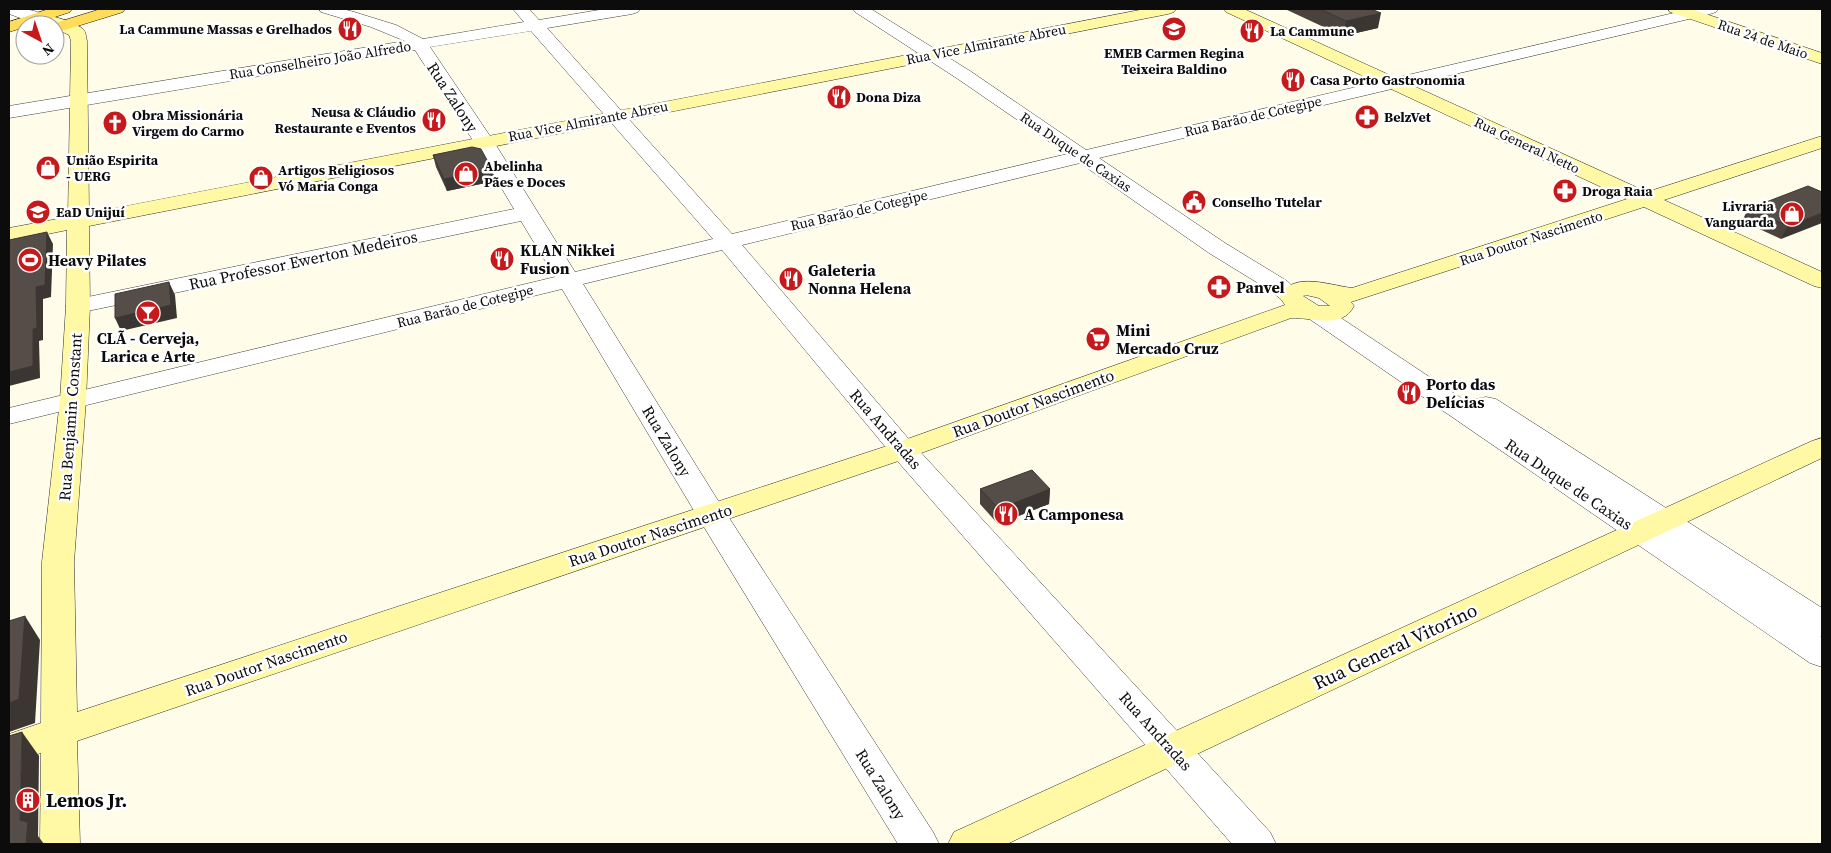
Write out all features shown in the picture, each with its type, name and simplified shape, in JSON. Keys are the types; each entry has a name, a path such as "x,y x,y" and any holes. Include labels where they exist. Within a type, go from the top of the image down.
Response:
{"main road":[{"path":"65,20 117,9"}],"street":[{"path":"9,9 28,15"},
{"path":"327,9 416,41"},
{"name":"Rua Conselheiro João Alfredo","path":"9,112 78,97 465,33 528,18 594,9"},
{"name":"Rua Conselheiro João Alfredo","path":"528,18 625,9"},
{"name":"Rua Duque de Caxias","path":"861,9 887,17 1092,154 1151,194 1216,248 1279,286 1317,302"},
{"name":"Rua Vice Almirante Abreu","path":"9,235 1168,9"},
{"name":"Rua General Netto","path":"1232,9 1822,281"},
{"name":"Rua Barão de Cotegipe","path":"9,416 1092,154 1395,84 1683,11 1710,9"},
{"name":"Rua 24 de Maio","path":"1683,11 1822,59"},
{"name":"Rua Andradas","path":"528,18 727,242 904,450 1256,844"},
{"name":"Rua Benjamin Constant","path":"60,844 58,562 73,400 78,306 79,41 76,33 65,24"},
{"name":"Rua Zalony","path":"416,41 484,142 711,514 919,844"},
{"name":"Rua Conselheiro João Alfredo","path":"9,104 78,97"},
{"name":"Rua Doutor Nascimento","path":"9,749 904,450 1317,302 1646,200 1822,142"},
{"name":"Rua Duque de Caxias","path":"1151,194 1238,241 1317,302 1404,362 1653,527 1809,634"},
{"name":"Rua Professor Ewerton Medeiros","path":"78,306 528,213"},
{"path":"1216,248 1238,241"},
{"name":"Rua General Vitorino","path":"968,844 1822,447"}],"building":[{"path":"1320,9 1371,9 1381,13 1346,21"},
{"path":"472,147 481,149 492,169 444,179 433,155"},
{"path":"1808,186 1822,192 1822,213 1788,226 1748,209"},
{"path":"47,232 45,285 36,287 37,328 33,329 33,366 9,372 9,240"},
{"path":"169,282 171,305 115,318 115,294"},
{"path":"1032,470 1050,489 999,509 980,489"},
{"path":"25,616 19,699 9,703 9,621"},
{"path":"22,732 20,820 28,822 26,844 9,844 9,736"}],"place":[{"name":"La Cammune Massas e Grelhados","path":"350,29"},
{"name":"EMEB Carmen Regina Teixeira Baldino","path":"1174,29"},
{"name":"La Cammune","path":"1252,31"},
{"name":"Casa Porto Gastronomia","path":"1293,80"},
{"name":"Dona Diza","path":"839,97"},
{"name":"BelzVet","path":"1367,117"},
{"name":"Neusa & Cláudio Restaurante e Eventos","path":"434,120"},
{"name":"Obra Missionária Virgem do Carmo","path":"115,123"},
{"name":"União Espirita - UERG","path":"48,168"},
{"name":"Abelinha Pães e Doces","path":"466,174"},
{"name":"Artigos Religiosos Vó Maria Conga","path":"261,178"},
{"name":"Droga Raia","path":"1565,191"},
{"name":"Conselho Tutelar","path":"1194,202"},
{"name":"EaD Unijuí","path":"38,212"},
{"name":"Livraria Vanguarda","path":"1792,214"},
{"name":"KLAN Nikkei Fusion","path":"502,259"},
{"name":"Heavy Pilates","path":"30,260"},
{"name":"Galeteria Nonna Helena","path":"791,279"},
{"name":"Panvel","path":"1219,287"},
{"name":"CLÃ - Cerveja, Larica e Arte","path":"148,313"},
{"name":"Mini Mercado Cruz","path":"1098,339"},
{"name":"Porto das Delícias","path":"1409,393"},
{"name":"A Camponesa","path":"1006,514"},
{"name":"Lemos Jr.","path":"28,800"}]}
